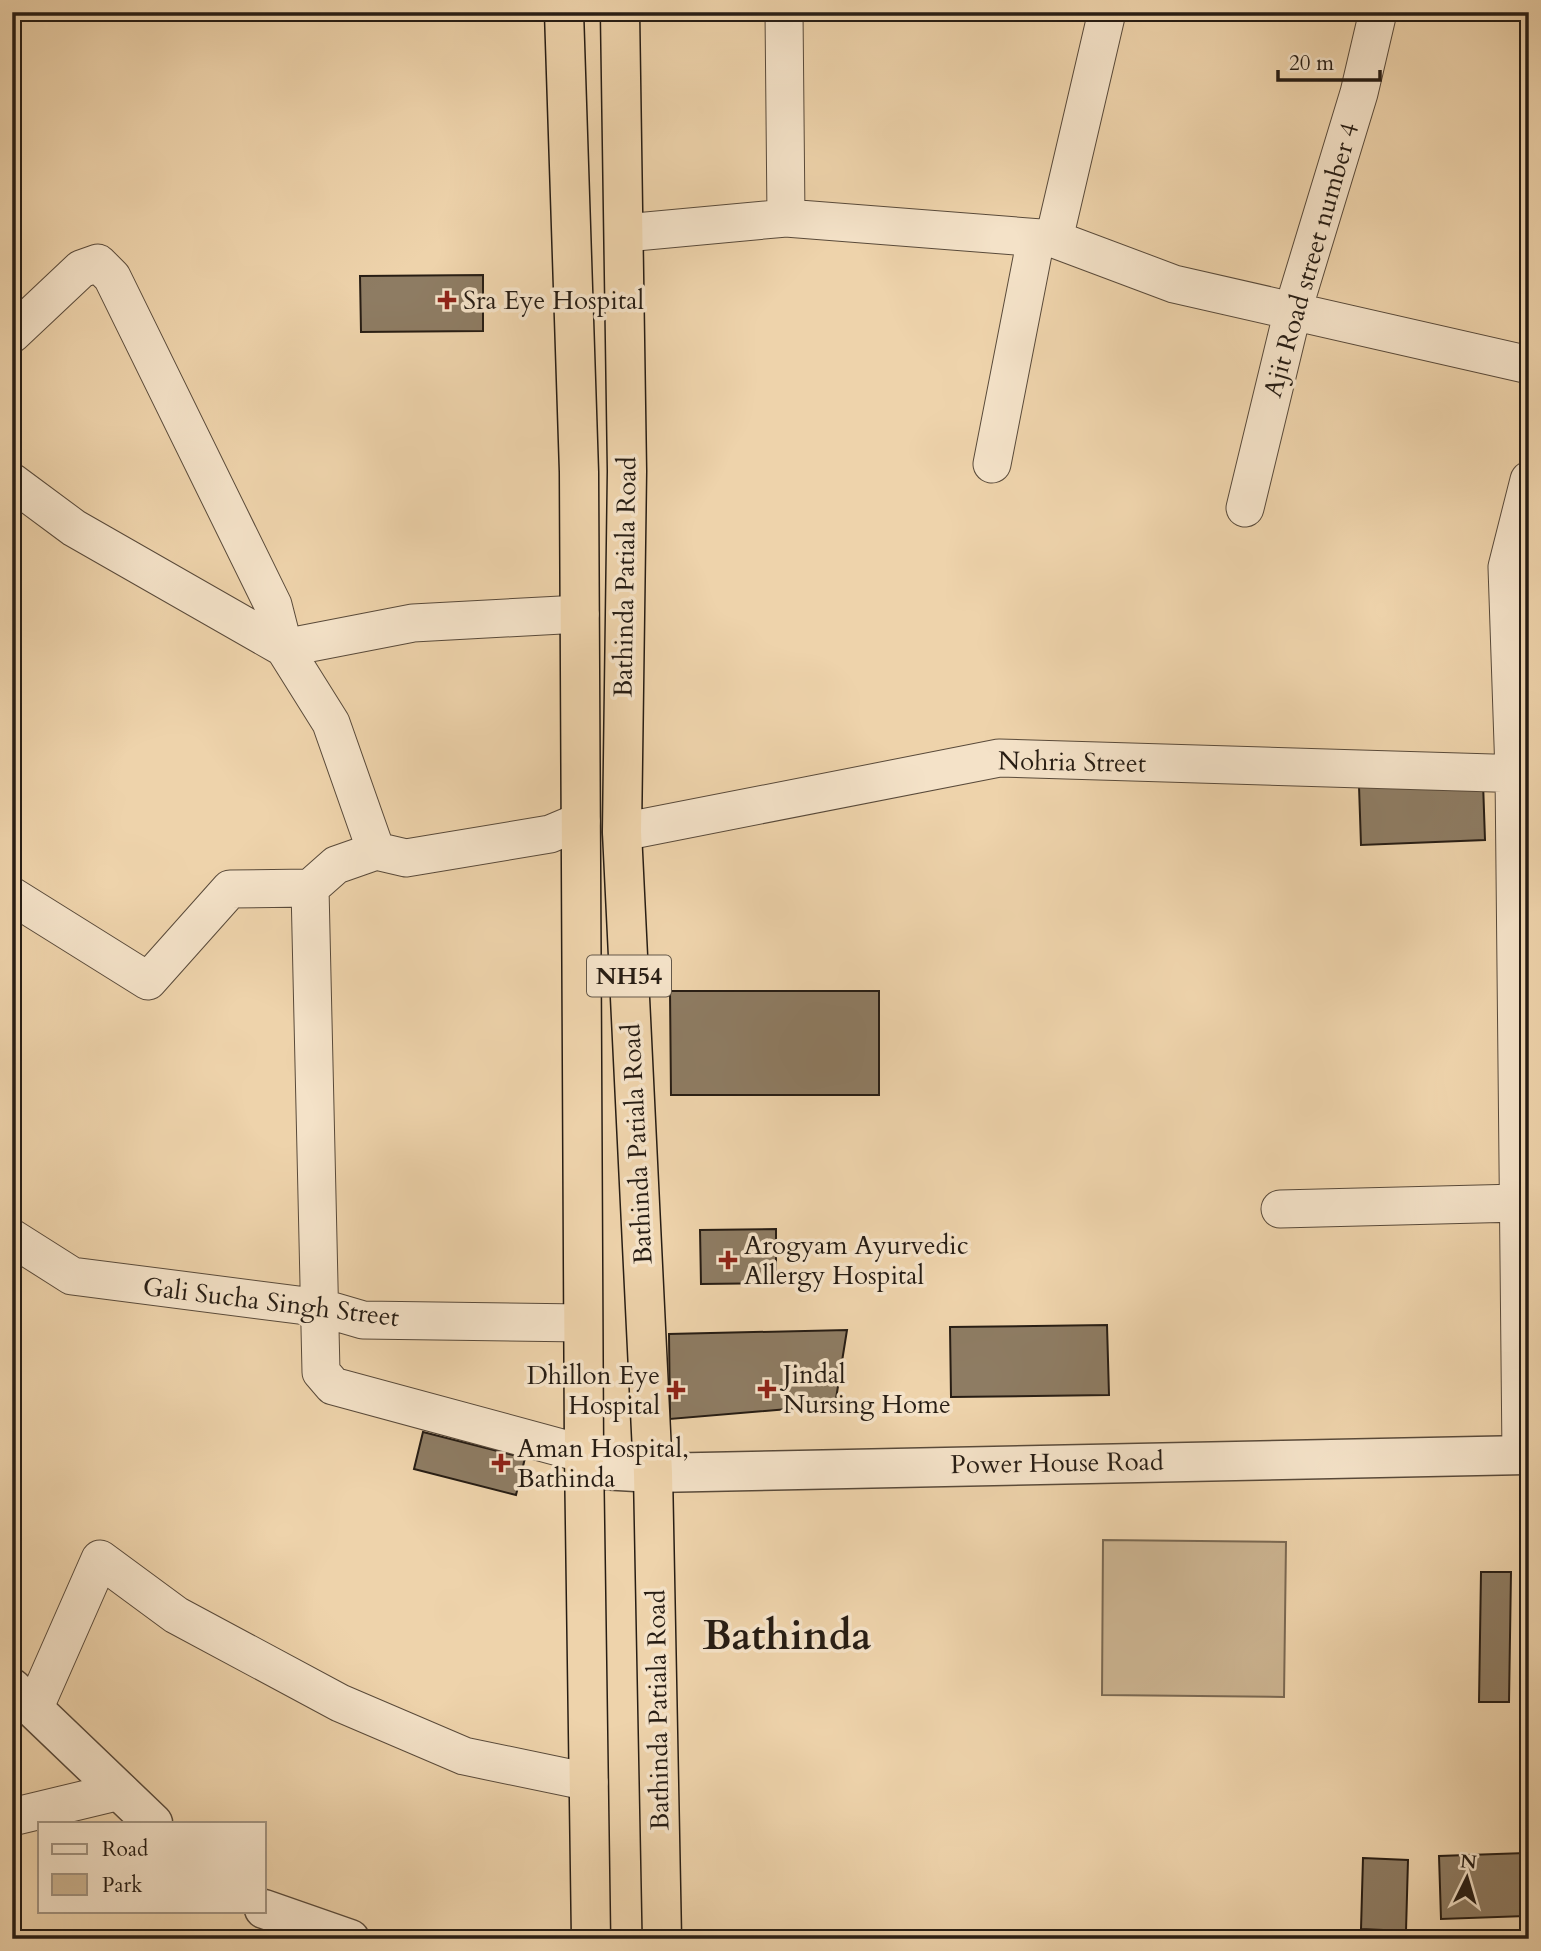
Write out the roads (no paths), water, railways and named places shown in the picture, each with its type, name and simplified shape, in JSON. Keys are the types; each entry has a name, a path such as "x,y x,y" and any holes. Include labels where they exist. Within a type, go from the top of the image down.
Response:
{"highway":[{"name":"NH54","path":"564,12 579,458 583,1323 592,1939"},
{"name":"Bathinda Patiala Road","path":"620,12 625,233 626,471 622,832 653,1473 662,1939"}],"street":[{"path":"784,12 786,218"},
{"path":"992,464 1045,238 1107,12"},
{"name":"Ajit Road street number 4","path":"1245,508 1293,310 1359,93 1378,12"},
{"path":"625,233 786,218 1045,238 1174,284 1529,365"},
{"path":"12,334 81,269 97,263 112,277 272,605 285,648 331,723 376,851"},
{"path":"1525,1455 1519,1203 1523,1136 1522,773 1507,567 1529,480"},
{"path":"12,482 74,528 285,648 413,623 580,614"},
{"name":"Nohria Street","path":"622,832 999,758 1522,773"},
{"path":"12,897 148,981 230,889 310,888 336,865 376,851 406,858 550,834 581,821"},
{"path":"310,888 322,1308 321,1371 333,1386 585,1462"},
{"path":"1280,1209 1519,1203"},
{"name":"Gali Sucha Singh Street","path":"12,1238 72,1276 322,1308 363,1320 583,1323"},
{"name":"Power House Road","path":"585,1462 653,1473 1525,1455"},
{"path":"152,1822 23,1698 100,1559 176,1615 340,1703 464,1756 589,1782"},
{"path":"12,1817 120,1791"},
{"path":"266,1910 350,1939"}],"place":[{"name":"Sra Eye Hospital","path":"447,300"},
{"name":"Arogyam Ayurvedic Allergy Hospital","path":"728,1260"},
{"name":"Jindal Nursing Home","path":"767,1389"},
{"name":"Dhillon Eye Hospital","path":"676,1390"},
{"name":"Aman Hospital, Bathinda","path":"501,1463"}],"district":[{"name":"Bathinda","path":"787,1636"}]}
